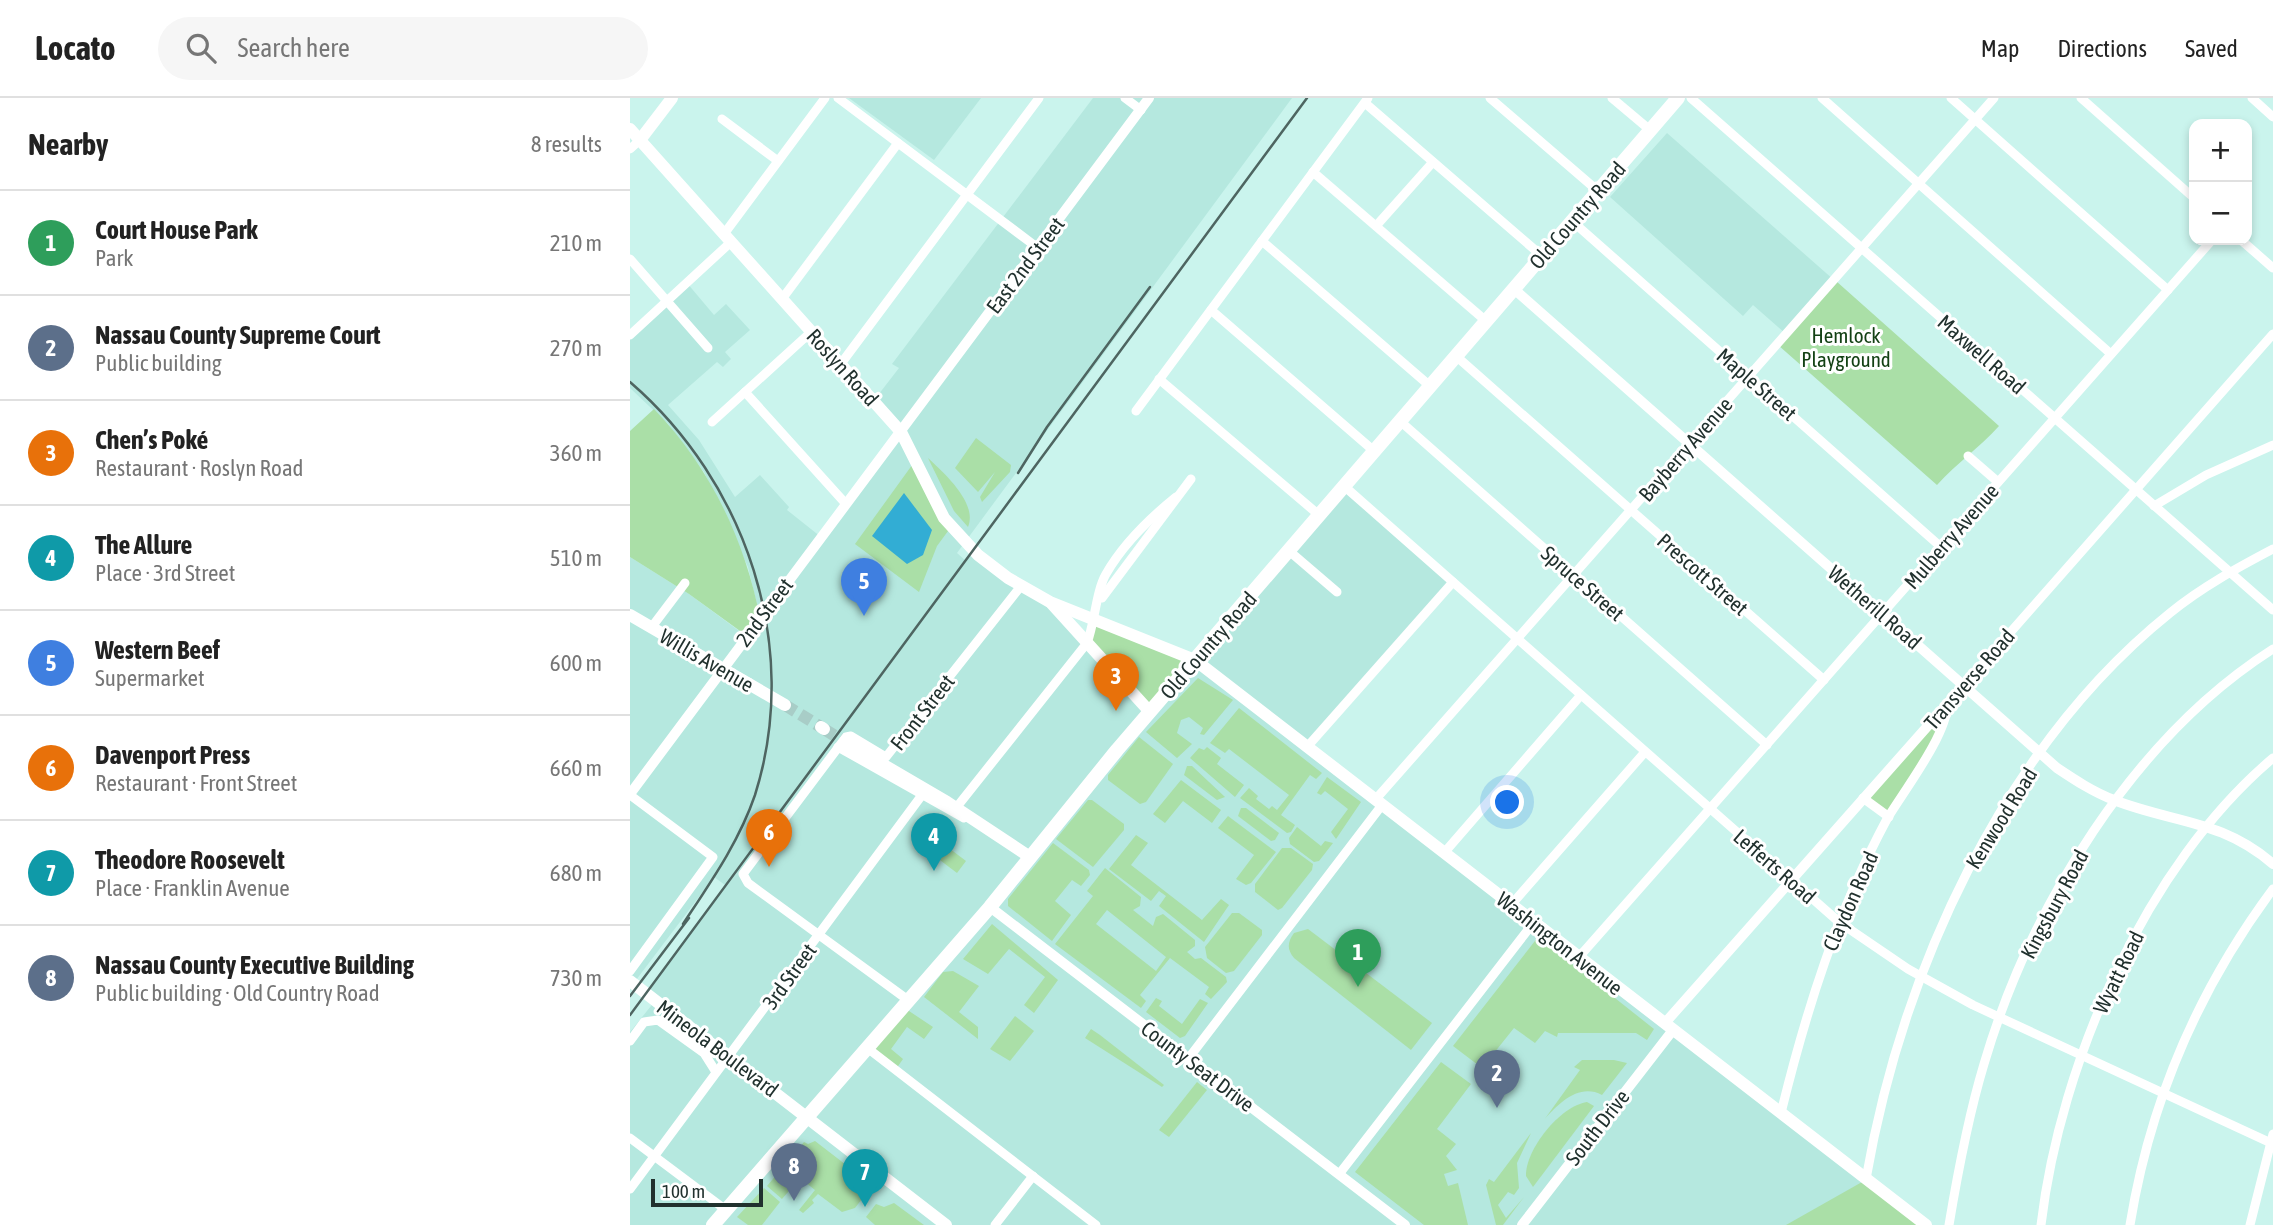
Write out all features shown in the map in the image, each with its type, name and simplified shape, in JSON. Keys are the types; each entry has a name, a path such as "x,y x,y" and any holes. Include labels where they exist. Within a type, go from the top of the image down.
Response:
{"main road":[{"path":"635,145 672,98"},
{"name":"Old Country Road","path":"713,1225 866,1046 990,907 1150,712 1678,98"},
{"name":"Roslyn Road","path":"630,129 635,145 728,238 901,432 947,523 971,550 1021,586 1050,602 1195,660"},
{"name":"Roslyn Road","path":"1050,602 1150,712"},
{"name":"Willis Avenue","path":"630,615 785,705"},
{"name":"Washington Avenue","path":"1195,660 1926,1225"},
{"path":"843,745 956,808 973,822 1030,857"},
{"name":"Mineola Boulevard","path":"630,981 730,1055 946,1225"}],"street":[{"path":"630,335 728,238 778,161 825,98"},
{"path":"838,98 1038,248"},
{"path":"840,365 1039,98"},
{"path":"1125,98 1141,110"},
{"name":"East 2nd Street","path":"901,432 1149,98"},
{"path":"1490,98 1598,191"},
{"path":"1612,98 1650,130"},
{"name":"Maxwell Road","path":"1691,98 2273,610"},
{"path":"1822,98 2111,354"},
{"path":"1951,98 2168,290"},
{"name":"Bayberry Avenue","path":"1188,1059 1379,802 1517,639 1994,98"},
{"path":"2081,98 2189,194"},
{"path":"2252,98 2273,117"},
{"path":"1136,411 1366,100 1542,256"},
{"path":"722,119 778,161"},
{"path":"782,299 898,143"},
{"path":"1376,226 1433,162"},
{"path":"1313,172 1486,321"},
{"name":"Maple Street","path":"1572,221 1941,547"},
{"path":"1262,241 1430,386"},
{"name":"Mulberry Avenue","path":"1579,957 2208,245"},
{"path":"2247,245 2273,268"},
{"path":"630,258 708,348"},
{"name":"Wetherill Road","path":"1514,289 2041,753 2077,781 2116,801 2201,823 2249,847 2273,864"},
{"path":"1211,310 1374,451"},
{"path":"712,422 811,332"},
{"name":"Transverse Road","path":"1669,1026 1791,880 2273,334"},
{"name":"Prescott Street","path":"1456,356 1824,680"},
{"path":"1160,379 1319,515"},
{"path":"746,392 846,504"},
{"name":"Spruce Street","path":"1400,421 1767,745"},
{"name":"2nd Street","path":"630,795 722,667 901,432"},
{"path":"2154,506 2206,474 2273,444"},
{"path":"1968,456 1998,482"},
{"path":"956,808 1087,643 1096,621 1097,607 1191,479"},
{"name":"Lefferts Road","path":"1345,486 1839,922 1921,975 2000,1017 2162,1093 2272,1140"},
{"name":"Kenwood Road","path":"1866,1179 1887,1080 1921,975 1949,907 1981,846 2041,753 2088,693 2131,647 2172,611 2229,572 2273,549"},
{"path":"1288,550 1337,593"},
{"path":"1307,747 1453,582"},
{"path":"651,628 685,583"},
{"name":"Front Street","path":"843,745 849,736 887,757 1021,586"},
{"name":"Kingsbury Road","path":"1949,1225 1969,1118 2000,1017 2053,901 2116,801 2165,740 2204,700 2273,649"},
{"path":"1444,853 1581,695"},
{"name":"Claydon Road","path":"1781,1113 1807,1013 1839,922 1889,817 1944,727 1947,704"},
{"path":"908,1000 748,883 743,874 843,745 922,795 973,822"},
{"path":"1511,905 1646,752"},
{"name":"Wyatt Road","path":"2041,1225 2049,1168 2081,1055 2107,990 2141,925 2208,828 2243,786 2273,758"},
{"path":"630,795 713,857 630,971"},
{"name":"3rd Street","path":"630,1189 922,795"},
{"path":"1863,798 1889,817"},
{"path":"2130,1225 2142,1162 2162,1093 2186,1032 2217,971 2273,889"},
{"name":"County Seat Drive","path":"990,907 1405,1225"},
{"path":"1340,1173 1534,922"},
{"path":"630,1041 644,1022 657,1020 707,1055 716,1072"},
{"name":"South Drive","path":"1521,1225 1669,1026"},
{"path":"866,1046 1096,1225"},
{"path":"630,1138 726,1210"},
{"path":"2250,1225 2272,1140"},
{"path":"995,1225 1033,1176"}],"shaded area":[{"path":"849,98 981,98 934,160"},
{"path":"1093,98 1292,98 957,553 966,561 973,552 1050,602 1150,712 1344,486 1453,582 1308,747 1926,1225 630,1225 630,1032 655,1001 646,994 725,885 714,877 630,988 630,557 689,594 746,636 760,618 748,567 704,472 668,424 630,388 630,335 687,283 714,315 726,304 750,330 725,352 731,359 723,367 717,362 668,405 699,440 735,497 760,475 789,507 787,510 821,537 903,430 875,399 899,368 892,364"},
{"path":"1667,133 1834,280 1785,333 1753,305 1743,316 1610,197"}],"green space":[{"name":"Hemlock Playground","path":"1836,281 1999,426 1937,485 1778,345"},
{"path":"654,409 692,455 735,533 760,618 747,636 689,594 630,557 630,431"},
{"path":"976,438 1011,465 1010,472 982,502 980,497 995,472 978,492 955,468"},
{"path":"928,458 964,499 970,518 968,527 954,511"},
{"path":"915,461 951,527 937,546 919,592 855,544"},
{"path":"1096,621 1195,660 1150,712 1087,643"},
{"path":"1198,678 1233,700 1204,735 1200,734 1203,728 1189,717 1181,720 1177,733 1192,744 1177,758 1146,732"},
{"path":"1947,704 1948,712 1889,817 1864,798"},
{"path":"1239,708 1322,773 1316,779 1310,775 1281,815 1295,825 1291,832 1287,833 1240,798 1249,788 1258,796 1256,799 1269,809 1272,806 1277,810 1289,795 1229,749 1225,753 1210,743"},
{"path":"1139,737 1173,764 1146,802 1140,804 1108,780 1108,775"},
{"path":"1207,747 1221,758 1217,764 1244,785 1235,797 1190,758 1199,748 1204,750"},
{"path":"1187,766 1192,766 1225,797 1217,800 1184,775"},
{"path":"1327,777 1361,802 1336,839 1331,832 1348,809 1325,791 1321,795 1317,793"},
{"path":"1181,780 1221,810 1212,823 1183,801 1165,823 1153,814"},
{"path":"1088,800 1092,800 1124,824 1124,830 1093,867 1056,839"},
{"path":"1241,808 1246,808 1279,833 1275,840 1271,841 1238,816"},
{"path":"1228,816 1276,852 1251,883 1246,885 1236,879 1254,855 1218,828"},
{"path":"1297,827 1321,846 1325,841 1333,843 1319,861 1314,862 1290,844 1289,838"},
{"path":"1136,835 1148,843 1131,865 1202,920 1221,899 1229,905 1204,942 1159,906 1166,896 1159,891 1151,901 1109,869"},
{"path":"933,836 966,861 957,873 924,848"},
{"path":"1053,843 1089,870 1090,875 1081,886 1072,880 1055,901 1071,915 1052,941 1008,906 1008,899"},
{"path":"1282,848 1291,848 1313,864 1312,870 1278,910 1255,892 1255,884"},
{"path":"1105,868 1141,897 1140,906 1133,910 1153,926 1156,917 1163,914 1195,940 1195,946 1187,952 1195,959 1201,958 1226,977 1227,982 1211,999 1205,994 1209,987 1170,958 1140,995 1146,1001 1141,1008 1055,944 1093,896 1087,891","holes":["1107,910 1166,957 1156,971 1096,924"]},
{"path":"1232,913 1239,913 1262,930 1262,935 1234,971 1226,973 1207,958 1205,947"},
{"path":"992,924 1058,980 1034,1013 1024,1005 1045,977 1009,949 988,974 963,959"},
{"path":"1308,929 1432,1023 1411,1050 1294,958 1289,949 1290,940 1294,933"},
{"path":"1538,937 1654,1029 1647,1040 1636,1033 1558,1033 1557,1037 1545,1031 1535,1043 1514,1028 1482,1068 1453,1046"},
{"path":"953,971 979,986 959,1012 978,1027 978,1039 924,997 943,972"},
{"path":"1156,998 1162,1001 1159,1006 1182,1024 1200,999 1208,1003 1185,1036 1180,1038 1146,1012"},
{"path":"903,1007 933,1027 924,1039 907,1027 891,1049 903,1059 896,1069 866,1047"},
{"path":"1015,1016 1034,1031 1010,1061 990,1049"},
{"path":"1091,1029 1164,1085 1162,1087 1085,1038"},
{"path":"1582,1060 1614,1060 1627,1063 1602,1095 1585,1091 1577,1093 1563,1101 1544,1120 1580,1070 1574,1067"},
{"path":"1441,1062 1471,1084 1437,1129 1456,1144 1446,1156 1457,1170 1444,1174 1448,1186 1458,1183 1468,1225 1424,1225 1355,1172"},
{"path":"1197,1082 1207,1090 1169,1137 1159,1130"},
{"path":"1587,1102 1594,1106 1533,1187 1526,1176 1527,1166 1538,1142 1556,1120 1577,1105"},
{"path":"1531,1133 1517,1163 1519,1188 1514,1195 1508,1192 1498,1205 1506,1218 1524,1197 1503,1225 1496,1225 1486,1185 1489,1179 1494,1182"},
{"path":"815,1141 863,1178 860,1187 865,1195 855,1208 842,1212 818,1194 812,1200 814,1203 803,1213 799,1210 815,1190 800,1178 782,1199 767,1186 804,1142 808,1144"},
{"path":"1862,1182 1919,1225 1786,1225"},
{"path":"764,1188 780,1202 762,1225 748,1225 737,1217"},
{"path":"894,1203 924,1225 875,1225 866,1217 876,1204 884,1207"}],"water":[{"path":"904,493 932,530 923,555 907,564 872,536"}],"tunnel":[{"path":"785,705 821,727"},
{"path":"824,729 848,744"}],"railway":[{"path":"630,1015 1307,98"},
{"path":"1018,473 1047,427 1150,287"},
{"path":"630,382 671,422 705,468 733,517 754,570 767,625 772,682 768,739 755,795 732,846 683,924"},
{"path":"630,996 689,918"}],"place":[{"name":"Western Beef","path":"864,616"},
{"name":"Chen’s Poké","path":"1116,711"},
{"name":"Davenport Press","path":"769,867"},
{"name":"The Allure","path":"934,871"},
{"name":"Court House Park","path":"1358,987"},
{"name":"Nassau County Supreme Court","path":"1497,1108"},
{"name":"Nassau County Executive Building","path":"794,1201"},
{"name":"Theodore Roosevelt","path":"865,1207"}]}
